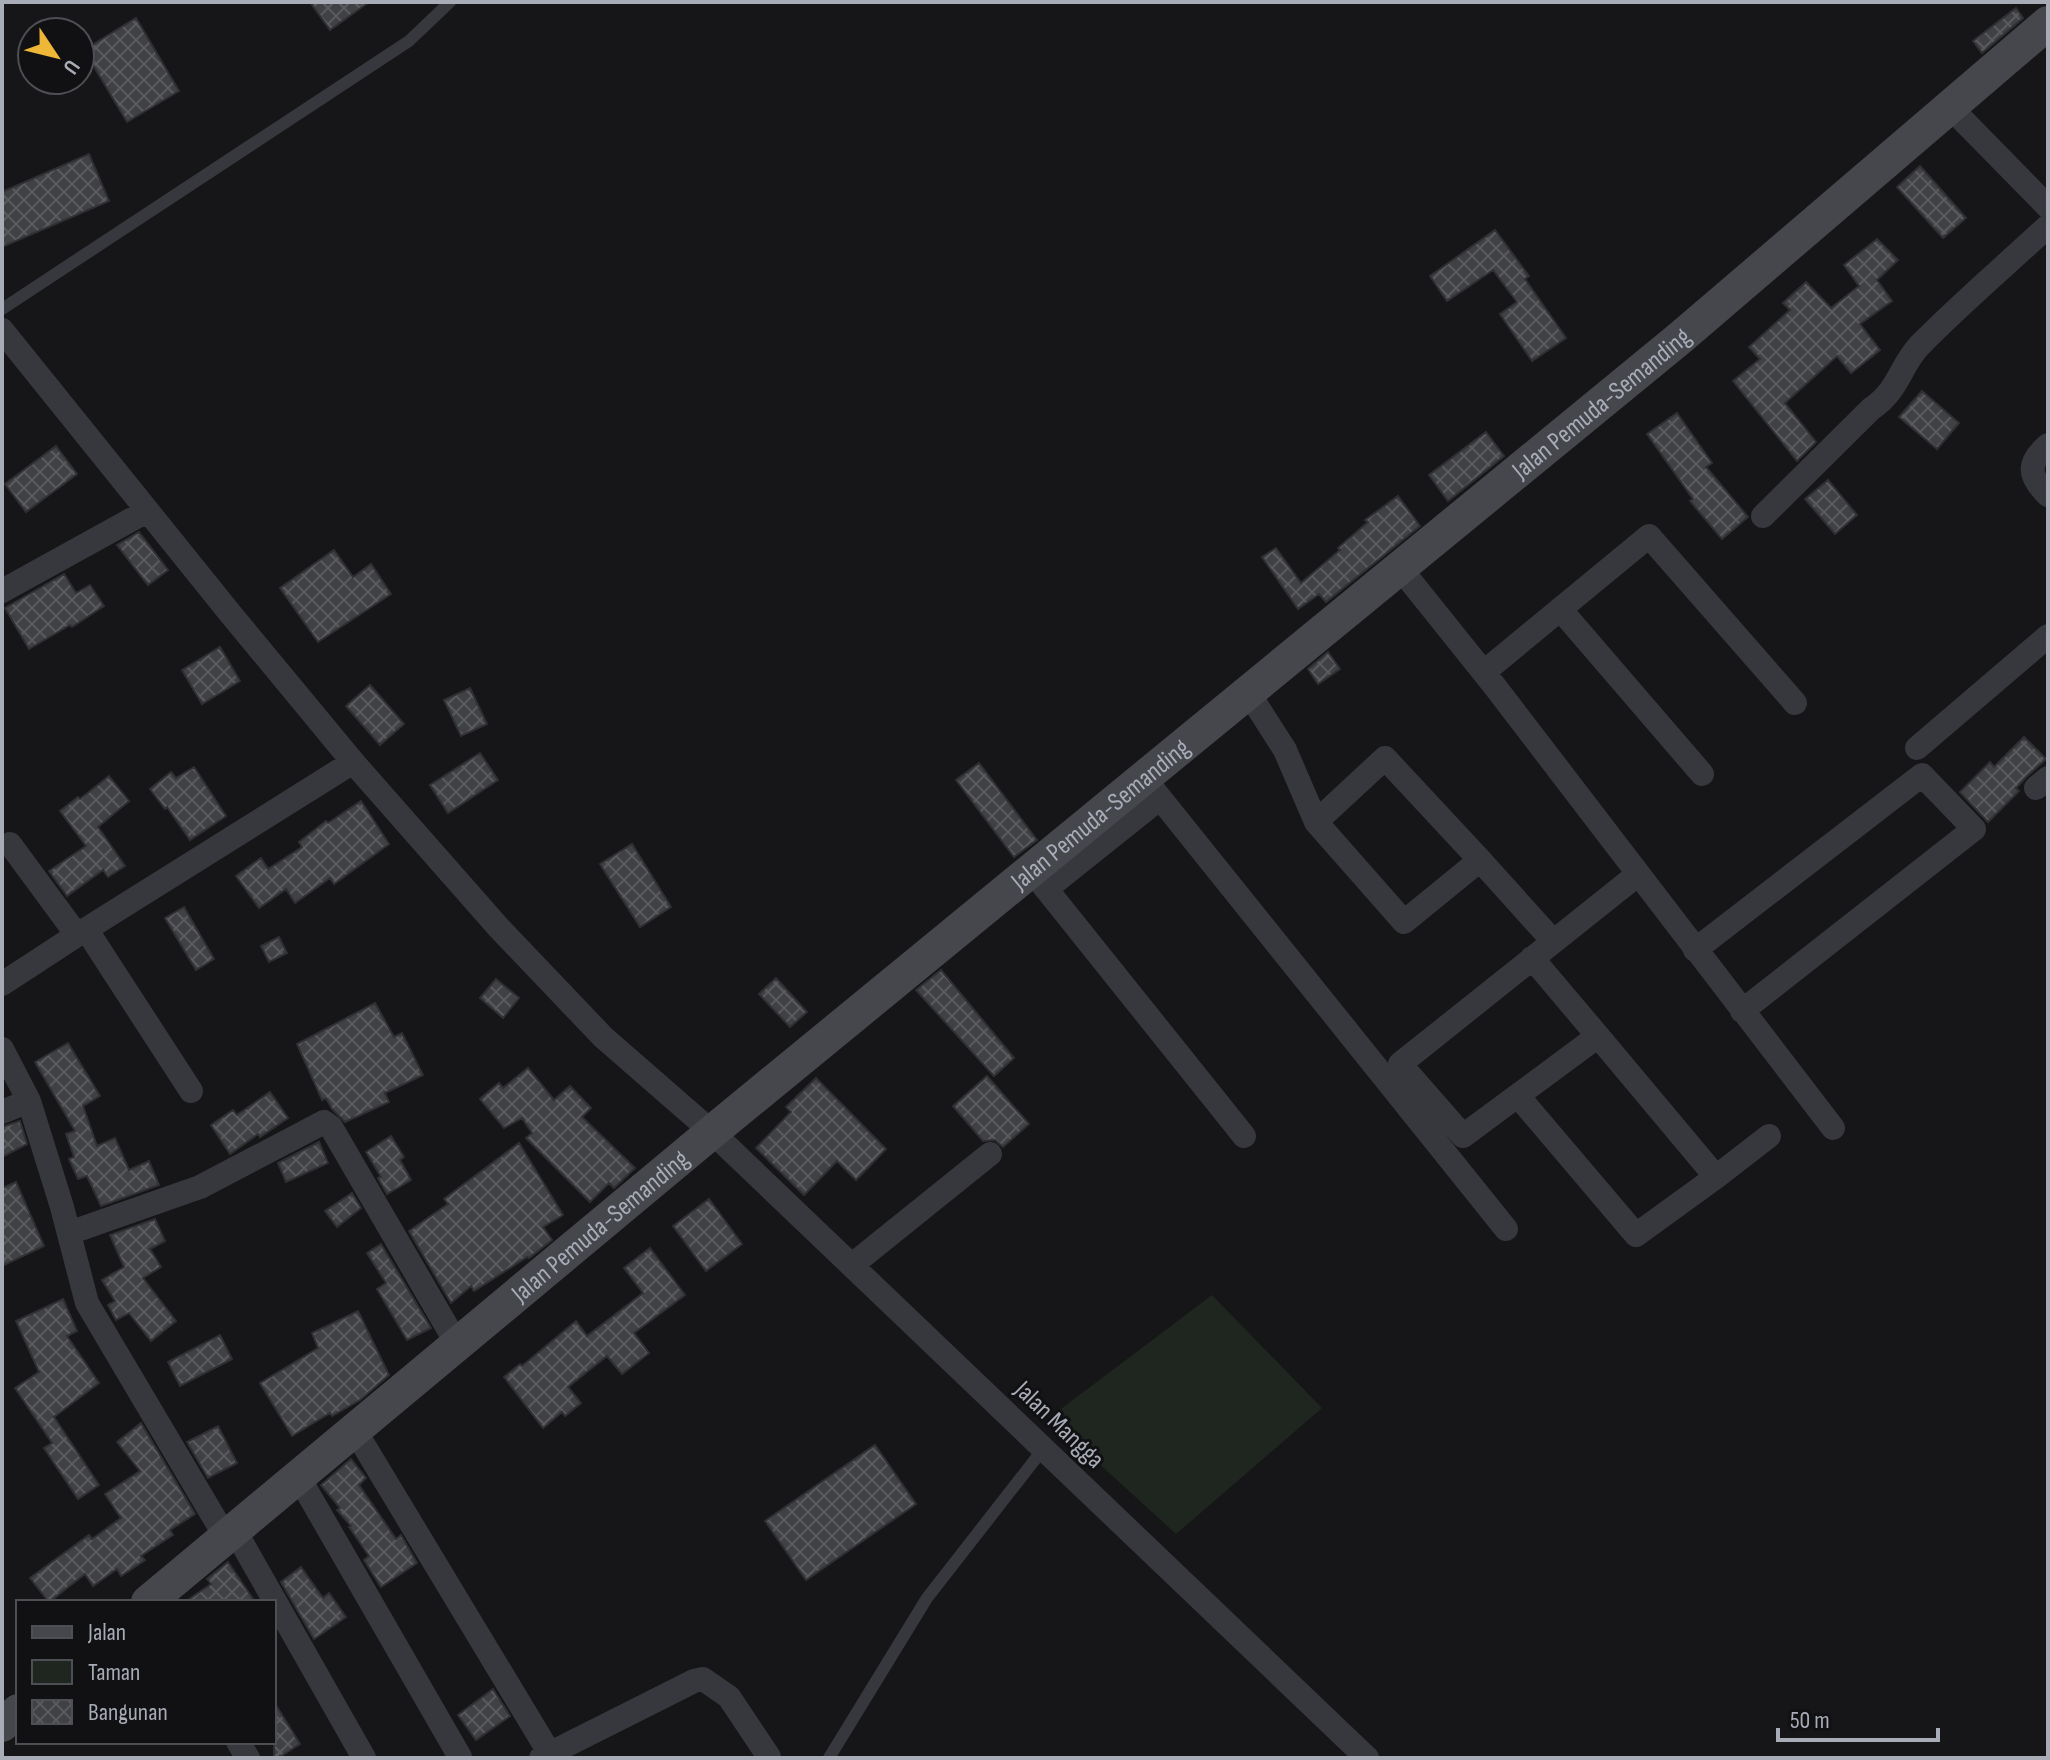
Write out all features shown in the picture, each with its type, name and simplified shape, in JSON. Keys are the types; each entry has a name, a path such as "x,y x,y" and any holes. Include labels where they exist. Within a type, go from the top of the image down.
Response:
{"main road":[{"name":"Jalan Pemuda-Semanding","path":"152,1600 712,1132 1152,788 1248,692 1680,338 2048,23"}],"street":[{"path":"1950,107 2048,207"},
{"path":"1763,516 1871,409 1885,400 1917,348 2048,226"},
{"name":"Jalan Mangga","path":"2,330 353,762 499,928 603,1037 712,1132 1367,1758"},
{"path":"2048,445 2035,456 2032,470 2039,486 2048,495"},
{"path":"2,591 147,511"},
{"path":"1484,672 1649,536 1795,703"},
{"path":"1400,568 1484,672 1833,1128"},
{"path":"1560,609 1702,774"},
{"path":"1917,748 2048,636"},
{"path":"1248,692 1285,750 1316,822 1404,922 1480,860"},
{"path":"1316,822 1385,758 1553,941"},
{"path":"2,984 353,762"},
{"path":"1695,950 1922,775 1974,829 1742,1011"},
{"path":"1152,788 1506,1229"},
{"path":"10,844 81,932 191,1091"},
{"path":"1598,1036 1463,1136 1400,1064 1637,875"},
{"path":"1038,880 1244,1136"},
{"path":"1532,958 1716,1177"},
{"path":"2,1049 29,1101 87,1303 270,1600"},
{"path":"1518,1096 1636,1235 1769,1136"},
{"path":"2,1112 29,1101"},
{"path":"69,1233 200,1187 324,1122 331,1127 457,1344"},
{"path":"852,1265 990,1154"},
{"path":"354,1429 546,1756 703,1679 729,1697 769,1757"},
{"path":"298,1476 460,1757"},
{"path":"276,1610 364,1758"}],"lane":[{"path":"2,309 409,41 450,2"},
{"path":"829,1758 927,1598 1044,1448"}],"green space":[{"path":"1212,1295 1322,1408 1176,1534 1049,1418"}],"building":[{"path":"310,2 369,2 330,30"},
{"path":"2016,8 2023,18 1982,53 1973,41"},
{"path":"136,18 179,91 127,122 96,70 96,43"},
{"path":"89,154 109,201 2,247 2,192"},
{"path":"1920,166 1966,218 1943,238 1897,187"},
{"path":"1495,230 1529,276 1525,279 1566,338 1532,361 1500,314 1517,302 1493,270 1447,301 1430,276"},
{"path":"1877,239 1898,260 1877,280 1892,301 1860,324 1880,350 1851,373 1837,356 1785,403 1816,442 1797,461 1733,381 1760,359 1749,347 1790,310 1783,303 1806,282 1831,308 1859,286 1844,265"},
{"path":"1922,391 1959,423 1937,449 1899,417"},
{"path":"1677,413 1712,463 1706,467 1748,517 1722,539 1690,501 1693,499 1647,434"},
{"path":"1486,432 1504,456 1448,501 1429,475"},
{"path":"56,446 77,474 26,512 5,484"},
{"path":"1828,480 1857,515 1835,534 1805,499"},
{"path":"1398,496 1420,526 1326,602 1319,594 1298,609 1262,557 1276,548 1301,583 1340,550 1338,548 1368,522 1365,520"},
{"path":"139,532 168,570 148,585 117,545"},
{"path":"334,550 353,577 371,564 391,594 318,642 280,588"},
{"path":"64,574 76,593 90,585 104,606 29,649 5,608"},
{"path":"220,647 240,681 202,704 182,670"},
{"path":"1328,652 1340,669 1318,684 1308,669"},
{"path":"370,685 404,724 380,745 346,706"},
{"path":"470,688 487,724 461,736 444,700"},
{"path":"2024,737 2046,759 2026,777 2016,788 2019,791 1988,822 1960,792 1990,762 1994,767"},
{"path":"480,753 498,780 448,813 430,785"},
{"path":"979,763 1037,840 1014,857 956,780"},
{"path":"194,767 226,816 190,840 150,789 171,772 176,778"},
{"path":"109,776 129,801 98,827 125,866 108,877 103,870 67,896 49,871 86,846 60,811"},
{"path":"361,801 389,844 334,884 330,878 295,903 286,889 259,908 236,876 261,858 268,869 302,847 299,842 326,821 328,823"},
{"path":"632,844 671,907 640,927 600,864"},
{"path":"184,907 214,959 196,970 165,918"},
{"path":"279,937 287,953 269,962 261,946"},
{"path":"941,970 1014,1058 994,1076 916,990"},
{"path":"776,978 807,1012 790,1027 759,994"},
{"path":"496,979 519,998 503,1018 480,998"},
{"path":"375,1003 394,1037 402,1033 423,1075 385,1093 389,1102 345,1122 326,1098 322,1100 297,1044"},
{"path":"68,1043 100,1096 83,1106 97,1146 115,1138 129,1170 149,1161 159,1185 101,1206 87,1176 78,1179 69,1159 74,1157 66,1134 75,1131 35,1062"},
{"path":"528,1068 554,1100 570,1086 591,1108 582,1117 635,1168 614,1188 609,1183 590,1202 526,1138 532,1133 522,1118 504,1128 480,1099 499,1083 503,1088"},
{"path":"987,1076 1029,1124 1003,1147 995,1140 983,1141 953,1106"},
{"path":"816,1078 886,1149 856,1180 837,1161 804,1195 756,1148 791,1112 786,1107"},
{"path":"270,1092 288,1118 230,1154 211,1125 233,1110 237,1115"},
{"path":"20,1121 27,1144 2,1157 2,1127"},
{"path":"391,1136 404,1157 400,1160 411,1180 387,1194 366,1152"},
{"path":"319,1142 328,1163 286,1182 278,1163"},
{"path":"519,1143 563,1215 543,1227 552,1240 529,1258 474,1291 471,1286 451,1303 409,1231 448,1204 444,1199"},
{"path":"16,1182 44,1246 2,1266 2,1188"},
{"path":"352,1193 361,1208 337,1227 325,1211"},
{"path":"709,1199 742,1244 706,1271 673,1226"},
{"path":"155,1219 165,1241 150,1249 161,1267 143,1278 176,1321 151,1341 129,1313 116,1320 108,1305 115,1301 102,1280 124,1267 110,1235"},
{"path":"381,1244 431,1328 407,1340 377,1289 386,1283 367,1253"},
{"path":"650,1248 685,1295 634,1333 649,1353 622,1374 607,1356 568,1387 581,1403 565,1416 562,1412 543,1428 504,1377 576,1321 587,1336 643,1293 624,1268"},
{"path":"63,1299 77,1331 67,1336 99,1383 54,1417 99,1485 78,1499 44,1448 52,1443 15,1388 39,1372 16,1321"},
{"path":"358,1311 389,1375 360,1400 332,1416 330,1413 292,1436 260,1383 318,1348 312,1333"},
{"path":"220,1335 232,1359 180,1386 168,1362"},
{"path":"141,1423 195,1514 170,1530 173,1535 141,1556 145,1560 121,1576 117,1569 93,1586 85,1574 47,1600 30,1578 89,1535 92,1539 121,1518 105,1494 140,1471 117,1442"},
{"path":"218,1426 237,1463 208,1478 187,1442"},
{"path":"875,1445 916,1504 806,1580 765,1521"},
{"path":"351,1459 366,1478 359,1485 396,1539 401,1535 417,1563 381,1587 364,1560 369,1556 337,1510 340,1508 321,1485"},
{"path":"228,1562 254,1600 188,1600 211,1584 207,1579"},
{"path":"301,1567 323,1598 329,1593 346,1617 314,1639 281,1582"},
{"path":"493,1689 510,1716 476,1740 458,1715"},
{"path":"276,1705 300,1744 274,1758 276,1744"}]}
